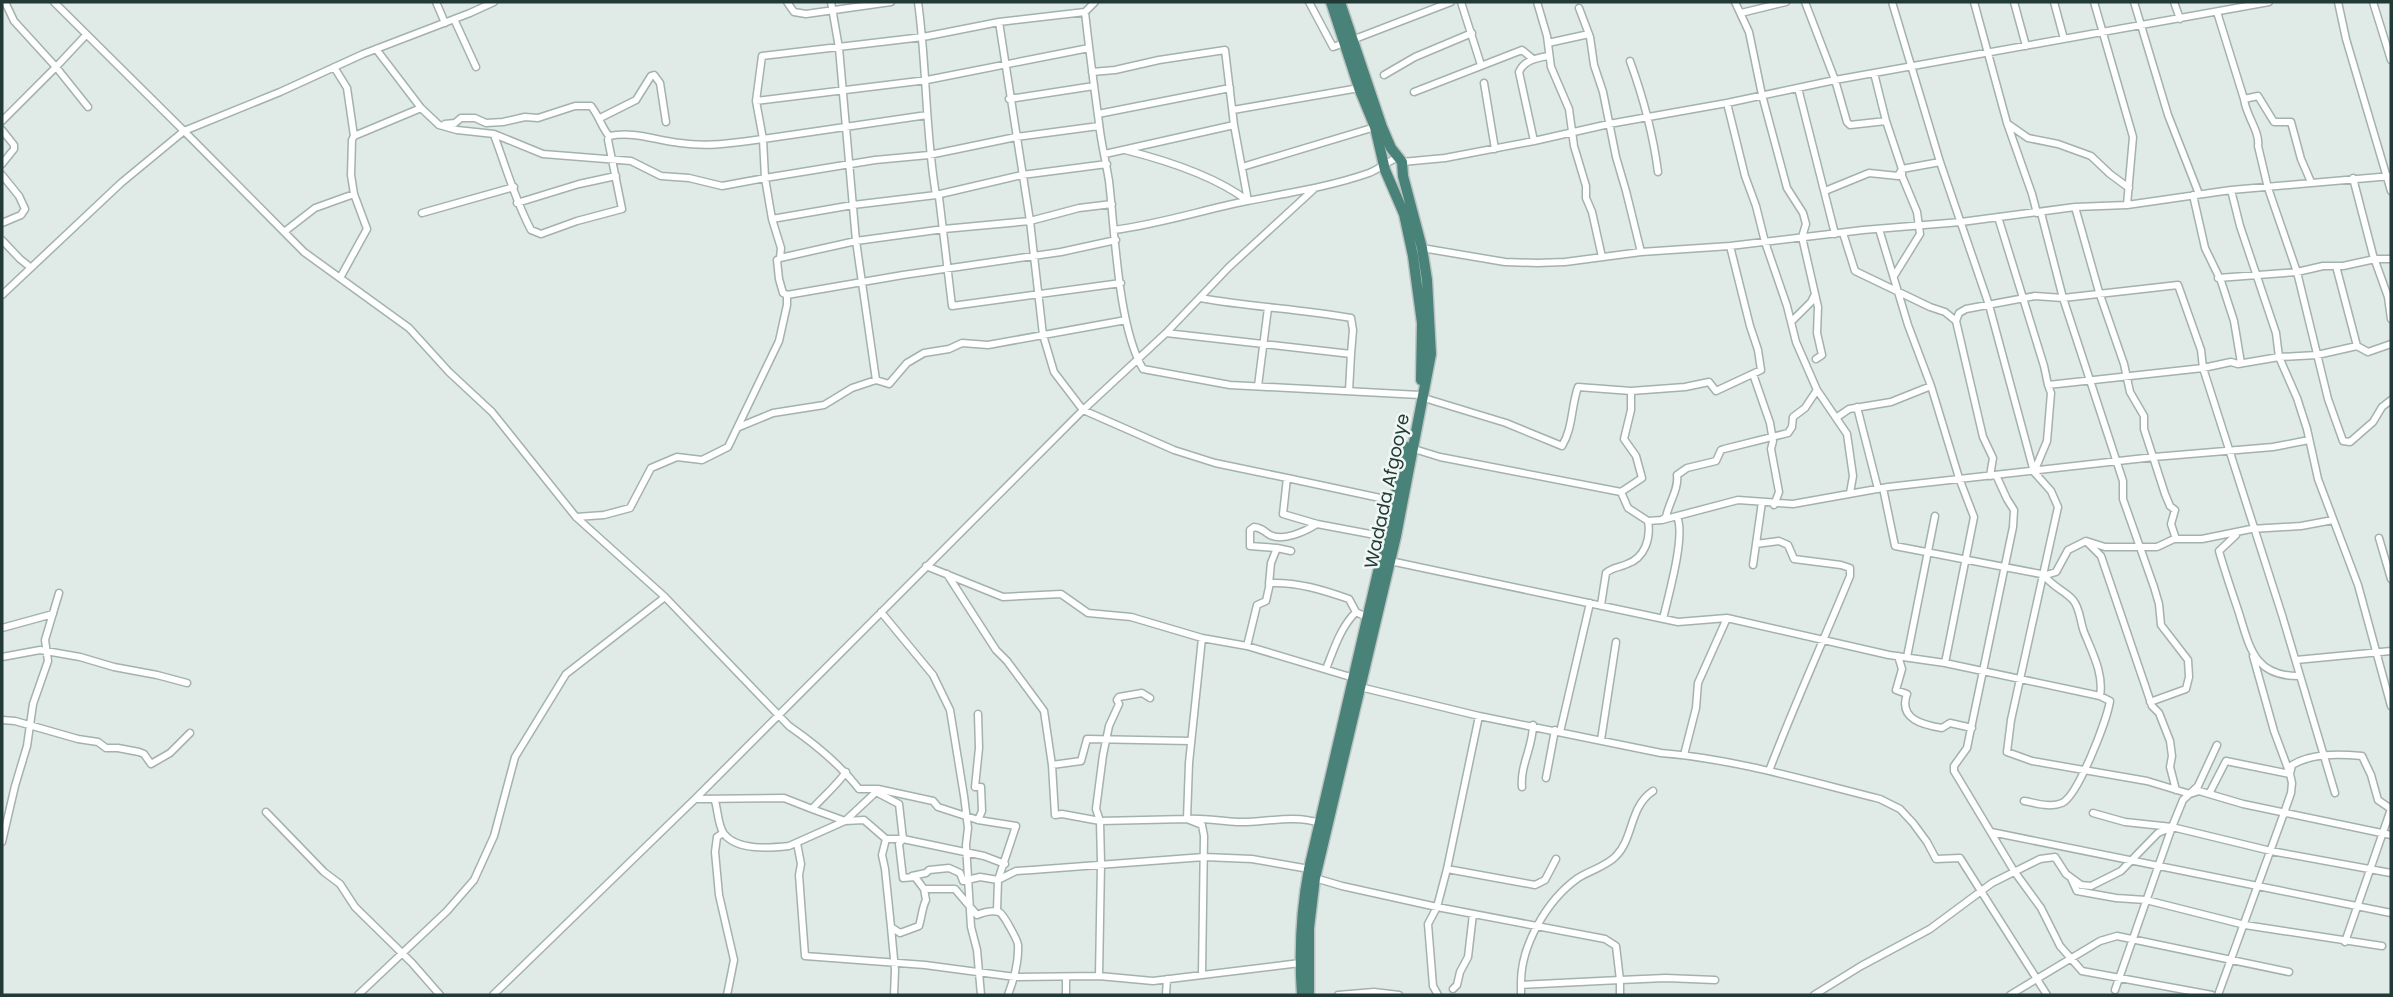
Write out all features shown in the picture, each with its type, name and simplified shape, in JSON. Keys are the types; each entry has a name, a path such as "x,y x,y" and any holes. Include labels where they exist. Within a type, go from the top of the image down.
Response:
{"highway":[{"name":"Wadada Afgooye","path":"1309,995 1312,874 1320,823 1390,561 1414,449 1422,396 1422,323 1413,256 1404,214 1383,163 1375,127 1359,88 1339,2"},
{"name":"Wadada Afgooye","path":"1302,995 1302,925 1312,874 1357,683 1368,618 1394,501 1431,354 1427,280 1422,248 1400,160 1382,127 1348,41"}],"street":[{"path":"5,2 14,21 56,66 88,107"},
{"path":"54,2 304,252 409,328 449,372 492,412 576,517 664,597 778,715 846,772 859,789 933,801 938,807 978,820 1016,827 998,880 997,911"},
{"path":"436,2 445,23"},
{"path":"2,295 121,183 184,131 494,2"},
{"path":"787,2 794,12 806,14 832,5 891,2"},
{"path":"918,2 927,80 929,155 936,194 939,197 953,306 1121,283"},
{"path":"1095,2 1086,12 999,22 923,37 762,56 756,101 772,219 781,248 780,258 777,260 779,279 783,293 787,295 1034,256 1116,240"},
{"path":"1309,2 1333,47 1451,2"},
{"path":"1461,2 1482,65"},
{"path":"1538,2 1551,67 1569,109 1574,146 1602,257"},
{"path":"1735,2 1749,32 1762,95 1787,188 1803,213 1806,224 1802,237 1818,307 1817,332 1822,355 1816,359"},
{"path":"1741,13 1786,2"},
{"path":"1805,2 1835,80 1847,122 1850,125 1886,121"},
{"path":"1892,2 1940,162 1989,305 2034,472 2051,491 2057,507 2011,720 2007,752 2032,761 2147,781 2190,794 2199,791 2284,813 2391,835"},
{"path":"1974,2 2007,123 2039,213 2063,298 2123,481 2123,499 2159,604 2161,625 2188,660 2189,677 2186,689 2150,702"},
{"path":"2014,2 2026,46"},
{"path":"2054,2 2064,39"},
{"path":"2094,2 2133,137 2127,205"},
{"path":"2134,2 2168,115 2196,195 2205,248 2221,281 2234,321 2241,363"},
{"path":"2174,2 2180,19"},
{"path":"1114,230 1147,226 1248,201 1314,189 1373,172 1383,163 1495,149 1835,80 2269,2"},
{"path":"2338,2 2346,39 2389,176 2391,191"},
{"path":"2373,2 2391,60"},
{"path":"832,5 839,48 856,241 876,380"},
{"path":"1579,8 1589,34 1594,65 1603,92 1640,252"},
{"path":"1086,12 1088,48 1107,164 1126,320 1137,360 1143,369 1230,385 1422,396 1506,423 1562,446 1570,433 1573,402 1578,387 1631,391 1685,387 1709,382 1716,391 1761,370 1730,246"},
{"path":"2217,12 2246,113 2259,139 2258,146 2268,188 2297,272 2328,399 2343,442 2350,442 2373,422 2382,407 2391,400"},
{"path":"454,19 476,67"},
{"path":"999,22 1030,221 1043,335 1054,372 1083,410 1174,450 1215,463 1394,501"},
{"path":"1384,75 1415,57 1472,33"},
{"path":"1548,43 1589,34"},
{"path":"2,121 86,35"},
{"path":"756,101 927,80 1088,48"},
{"path":"376,49 421,108 439,125 494,134 543,154 631,161 661,176 689,178 722,186 765,177 929,155 1016,137 1099,126"},
{"path":"1092,72 1225,50 1234,125 1248,201"},
{"path":"1414,93 1522,50 1533,59"},
{"path":"1534,141 1519,72 1520,68 1533,59 1548,56"},
{"path":"1630,61 1639,81 1658,172"},
{"path":"334,67 347,88 354,136 351,175 354,194 367,229 340,278"},
{"path":"1874,73 1902,176 1917,212 1920,234 1894,276"},
{"path":"600,118 636,100 654,75 660,83 666,122"},
{"path":"1484,83 1495,149"},
{"path":"1009,99 1094,86"},
{"path":"1098,114 1230,88"},
{"path":"1233,110 1359,88"},
{"path":"1798,88 1835,234"},
{"path":"2244,99 2258,96 2274,122 2291,122 2301,159 2311,182"},
{"path":"1727,103 1745,176 1792,321 1796,342 1817,390 1849,438 1853,476 1850,493"},
{"path":"439,125 455,123 461,118 475,118 486,123 525,117 538,118 575,106 591,106 609,136 622,209 541,234 531,230 517,203 514,187 494,134"},
{"path":"354,136 421,108"},
{"path":"609,136 638,134 657,141 714,146 927,115"},
{"path":"2007,123 2028,138 2058,144 2091,156 2129,188"},
{"path":"1105,154 1234,125"},
{"path":"1242,167 1375,127"},
{"path":"2,130 14,145 14,149 2,164"},
{"path":"1125,150 1147,155 1229,186 1248,201"},
{"path":"1825,191 1869,173 1898,176 1902,169 1940,162"},
{"path":"772,219 936,194 1022,175 1107,164"},
{"path":"1373,172 1388,177 1403,176"},
{"path":"2,175 19,196 25,209 21,215 2,223"},
{"path":"517,203 616,176"},
{"path":"1422,248 1452,251 1475,258 1527,263 1565,262 1640,252 1730,246 1961,222 2074,207 2127,205 2311,182 2389,176"},
{"path":"2353,178 2386,289 2391,319"},
{"path":"422,213 514,187"},
{"path":"493,995 695,799 1083,410 1166,333 1229,267 1314,189"},
{"path":"2231,191 2276,333 2279,357 2297,398 2318,479 2358,585 2391,706"},
{"path":"284,232 315,208 354,194"},
{"path":"780,258 856,241 1030,221 1079,208 1112,204"},
{"path":"2074,207 2130,392 2144,416 2144,429 2170,506 2175,510 2171,524 2176,539"},
{"path":"1998,217 2051,393 2047,441 2034,472"},
{"path":"1879,229 1908,325 1931,386 1959,478 1975,517 1945,663"},
{"path":"1843,233 1855,271 1945,312 1956,321"},
{"path":"2,240 30,267"},
{"path":"2218,278 2297,272 2323,266 2391,259"},
{"path":"2336,266 2357,346"},
{"path":"2212,995 2082,971 2060,946 2041,908 2014,871 1954,771 1954,766 1966,748 1972,728 2015,513 1993,476 1993,458 1983,437 1974,404 1956,321 1962,310 2035,296 2063,298 2178,285 2201,350 2203,368 2296,660 2335,793"},
{"path":"576,517 604,515 630,508 651,468 677,457 702,460 728,447 779,341 787,295"},
{"path":"1792,321 1814,296"},
{"path":"1200,298 1351,318 1353,330 1349,391"},
{"path":"1258,386 1268,308"},
{"path":"738,427 773,413 824,405 852,388 876,380 889,384 907,363 924,353 970,342 988,345 1126,320"},
{"path":"1166,333 1351,354"},
{"path":"2048,385 2203,368 2231,362 2318,355 2357,346 2368,352 2391,344"},
{"path":"1753,374 1773,437 1772,449 1779,492 1774,505"},
{"path":"1836,418 1849,409 1891,402 1931,386"},
{"path":"1662,520 1666,517 1677,487 1678,475 1683,470 1716,461 1721,450 1790,431 1793,417 1806,406 1817,390"},
{"path":"1414,449 1462,462 1621,492 1642,478 1636,456 1624,439 1631,410 1631,391"},
{"path":"1857,407 1895,546 2043,575 2056,572 2068,550 2086,541 2105,547 2157,547 2176,539 2202,539 2237,534 2246,530 2333,520"},
{"path":"1621,492 1628,508 1647,521 1662,520 1724,502 1793,504 1880,488 1959,478 2154,457 2231,452 2309,440"},
{"path":"1287,478 1283,514 1317,524 1386,537"},
{"path":"1753,565 1762,502"},
{"path":"1907,657 1935,516"},
{"path":"1663,619 1677,555 1680,524 1677,517"},
{"path":"1601,605 1606,573 1614,566 1626,565 1637,557 1649,539 1647,521"},
{"path":"1291,551 1251,546 1250,530 1258,527 1272,536 1282,536 1302,532 1317,524"},
{"path":"2237,534 2219,551 2274,731 2290,774"},
{"path":"2379,538 2391,579"},
{"path":"1756,544 1779,541 1788,545 1794,559 1850,568 1850,576 1794,705 1769,771"},
{"path":"2086,541 2101,556 2150,702 2159,713 2170,741 2170,767 2176,790"},
{"path":"1247,646 1256,605 1266,601 1277,548"},
{"path":"1390,561 1663,619 1686,622 1704,618 1727,618 1898,656 2021,678 2100,696 2110,701 2108,716 2071,796 2062,803 2051,806 2024,801"},
{"path":"926,566 1003,597 1061,594 1088,613 1131,617 1202,638 1247,646 1326,670 1357,683 1479,716 1661,753 1769,771 1880,799 1895,805 1921,833 1936,859 1960,858 2047,995"},
{"path":"947,574 996,650 1044,710 1052,765 1055,815 1100,821 1209,818 1238,822 1301,818 1320,823"},
{"path":"2043,575 2055,588 2073,600 2079,611 2096,659 2102,687 2100,696"},
{"path":"1269,584 1319,588 1349,599 1356,612 1368,618"},
{"path":"2,842 27,747 33,704 48,661 45,640 59,593"},
{"path":"358,995 447,911 474,880 494,836 515,757 566,674 664,597"},
{"path":"1546,778 1590,603"},
{"path":"881,612 933,676 950,710 960,758 970,906 981,995"},
{"path":"1326,670 1341,630 1356,612"},
{"path":"2,628 53,614"},
{"path":"1684,755 1696,708 1698,683 1727,618"},
{"path":"1187,819 1191,741 1202,638"},
{"path":"1601,740 1616,642"},
{"path":"2,657 40,650 92,659 114,667 187,683"},
{"path":"2296,660 2391,651"},
{"path":"1898,656 1902,669 1896,690 1907,694 1904,706 1906,712 1922,724 1942,728 1950,723 1972,728"},
{"path":"2253,656 2273,671 2285,676 2300,676"},
{"path":"1099,976 1101,863 1100,821 1096,809 1106,740 1119,697 1142,693 1150,698"},
{"path":"978,714 979,748 975,787 981,787 982,811 978,820"},
{"path":"1438,995 1433,986 1428,924 1437,907 1447,869 1479,716"},
{"path":"2,720 98,742 106,748 139,752 144,754 151,765 170,753 190,733"},
{"path":"1522,788 1523,764 1533,725"},
{"path":"1052,765 1081,761 1087,739 1191,741"},
{"path":"2115,990 2183,800 2198,786 2217,745"},
{"path":"2218,995 2291,793 2292,765 2322,755 2362,756 2378,800 2391,809 2345,942"},
{"path":"2209,794 2226,761 2290,774"},
{"path":"812,809 834,789 846,772"},
{"path":"715,801 723,833 733,841 745,845 781,847 797,843 845,821 876,790"},
{"path":"876,790 899,804 903,839 899,844 903,878"},
{"path":"1521,995 1521,970 1537,927 1564,889 1595,867 1615,858 1637,807 1644,797 1653,792"},
{"path":"695,799 784,799 845,821 864,820 886,839 903,839 984,856 1005,864"},
{"path":"266,812 324,873 340,884 355,907 440,995"},
{"path":"2093,813 2125,822 2172,827 2271,851 2391,873"},
{"path":"1187,819 1202,825 1202,974"},
{"path":"1815,995 1861,966 1930,929 1980,891 2014,871 2040,859 2055,857 2066,874 2081,885 2095,885 2121,871 2158,833 2172,827"},
{"path":"1991,832 2391,913"},
{"path":"723,833 717,837 715,852 719,895 734,960 727,995"},
{"path":"886,839 881,855 891,927 894,995"},
{"path":"797,843 801,864 799,875 805,957 978,971 1014,977 1099,976 1153,981 1300,962"},
{"path":"903,878 929,870 949,868 960,873 963,881 980,877 998,880 1016,872 1101,863 1204,857 1252,859 1312,874 1342,886 1607,940 1616,946 1620,995"},
{"path":"1447,869 1535,884 1545,880 1556,859"},
{"path":"891,927 900,933 919,926 923,915 922,907 926,900 924,889 915,877 903,878"},
{"path":"2071,878 2077,891 2146,900 2245,925 2382,946"},
{"path":"924,889 955,890 977,915 985,911 1003,914 1019,942 1014,977 1008,995"},
{"path":"1453,989 1458,985 1460,972 1468,957 1473,914"},
{"path":"2010,995 2094,944 2117,936 2289,972"},
{"path":"1066,977 1066,995"},
{"path":"1521,985 1666,978 1715,980"},
{"path":"1166,995 1167,979"},
{"path":"1338,995 1374,992 1399,995"}]}
